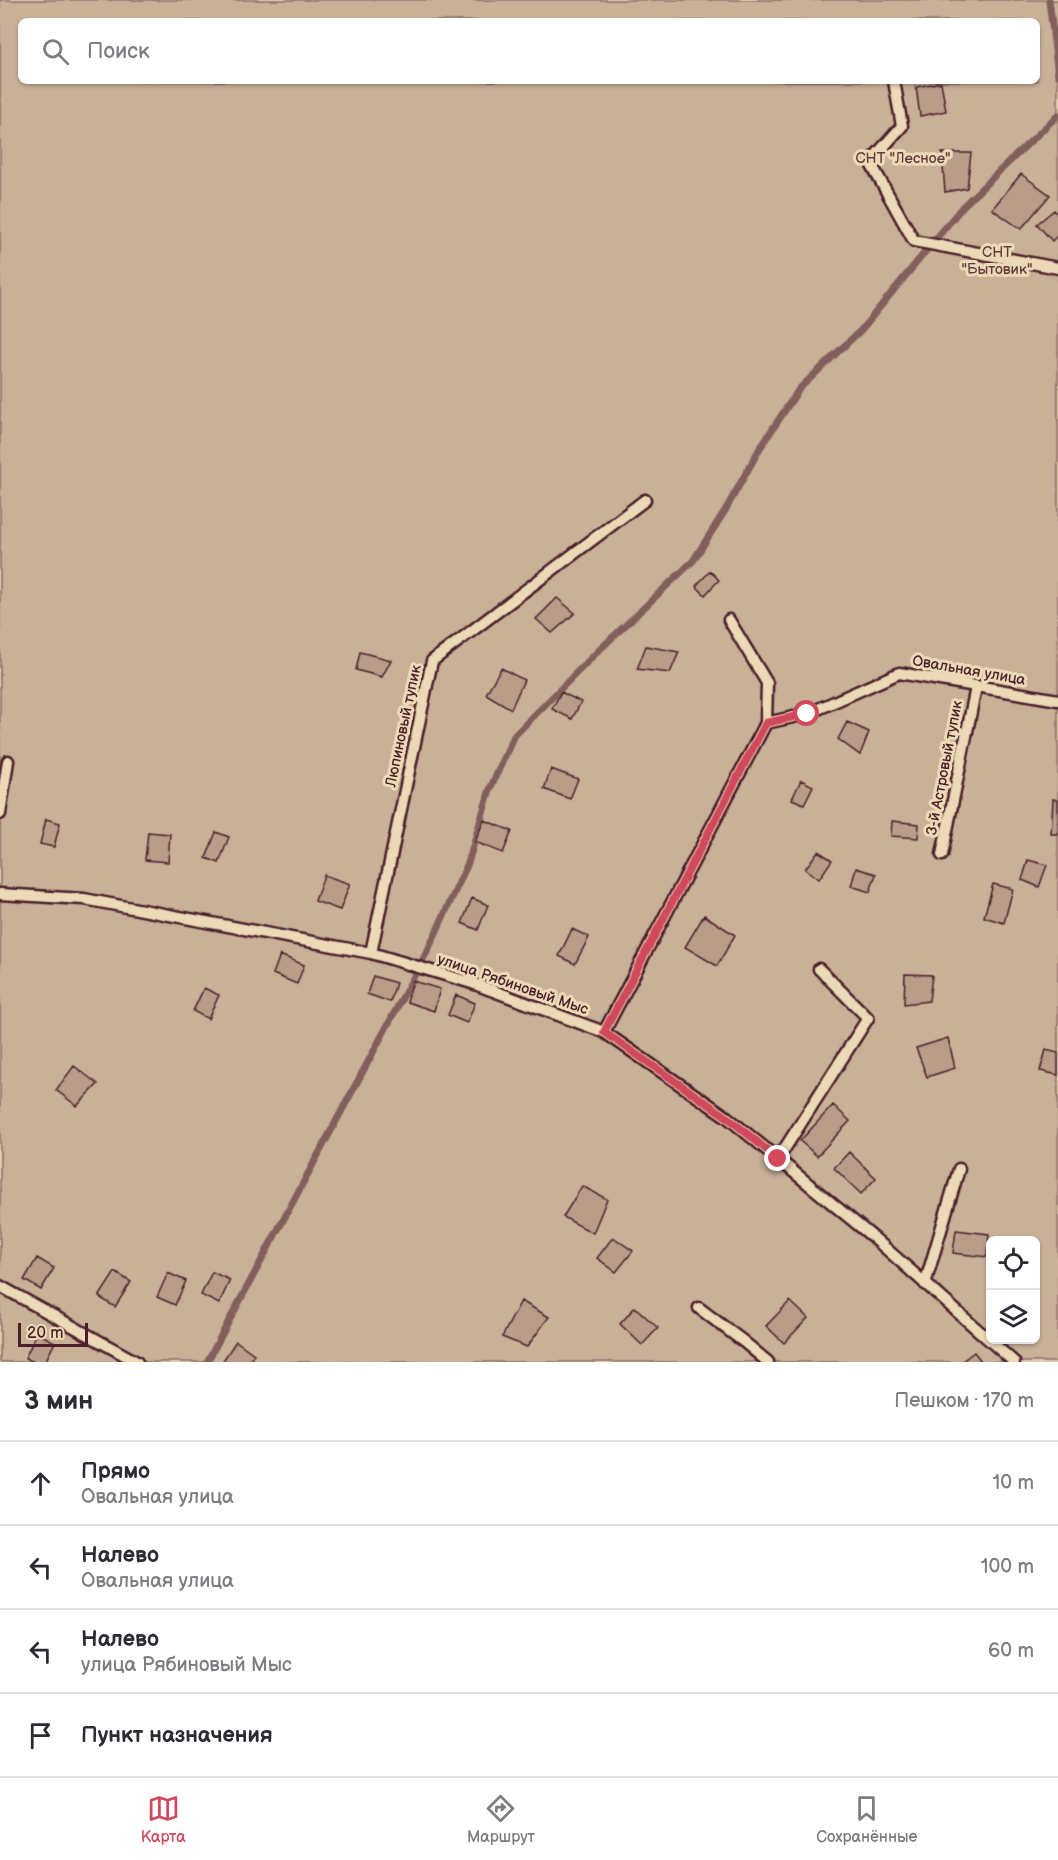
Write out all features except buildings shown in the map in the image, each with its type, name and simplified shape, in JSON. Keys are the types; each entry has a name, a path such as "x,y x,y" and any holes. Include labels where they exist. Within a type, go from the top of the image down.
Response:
{"lane":[{"path":"895,84 902,126 870,162 914,240 1058,268"},
{"name":"Люпиновый тупик","path":"371,953 432,661 645,500"},
{"path":"604,1032 766,723 767,683 729,620"},
{"name":"Овальная улица","path":"766,723 807,714 899,674 1058,700"},
{"name":"3-й Астровый тупик","path":"942,855 976,687"},
{"path":"0,814 8,761"},
{"name":"улица Рябиновый Мыс","path":"0,894 84,899 371,953 472,983 604,1032 727,1117 1014,1362"},
{"path":"778,1159 868,1018 819,969"},
{"path":"925,1284 959,1169"},
{"path":"0,1286 137,1362"},
{"path":"699,1308 768,1362"}],"green space":[{"path":"0,0 1058,0 1058,1362 0,1362"}],"waterway":[{"path":"1049,0 1058,75"},
{"path":"207,1362 428,950 468,863 490,789 514,736 594,655 693,561 726,509 760,448 799,389 861,330 963,206 1058,115"}],"route":[{"path":"778,1159 727,1117 604,1032 766,723 807,714"}],"park label":[{"name":"СНТ \"Лесное\"","path":"903,158"},
{"name":"СНТ \"Бытовик\"","path":"997,260"}]}
